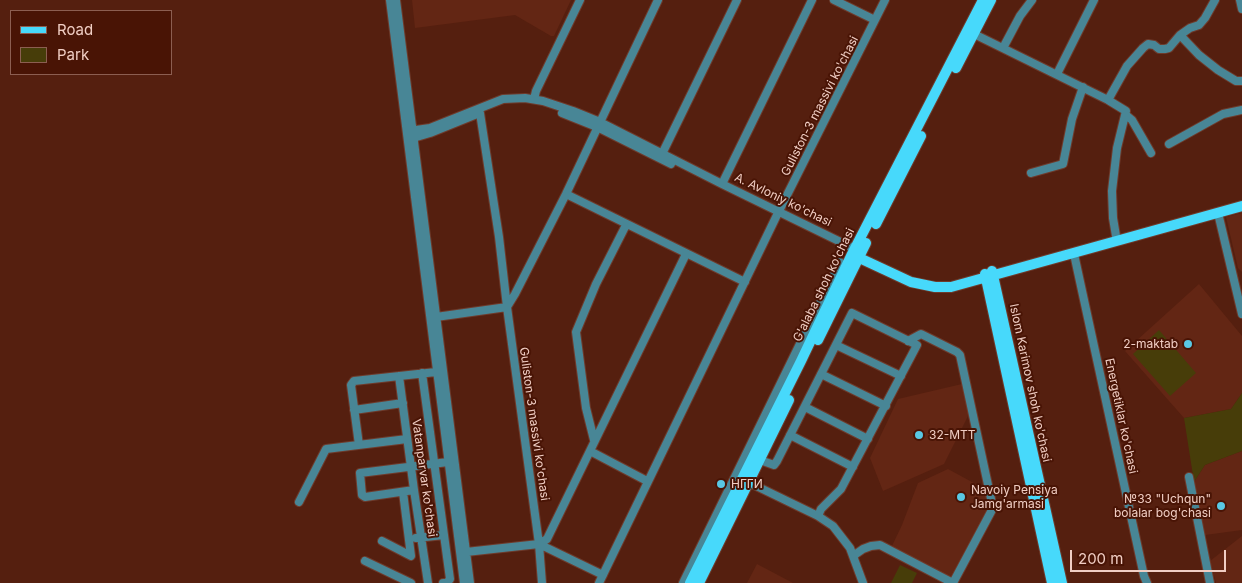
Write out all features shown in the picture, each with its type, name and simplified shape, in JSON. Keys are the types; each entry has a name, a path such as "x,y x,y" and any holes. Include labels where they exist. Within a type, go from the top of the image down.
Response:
{"main road":[{"name":"G'alaba shoh ko'chasi","path":"699,583 760,460 857,253 983,0"},
{"name":"G'alaba shoh ko'chasi","path":"690,583 734,486 830,291 857,253 991,0"},
{"name":"A. Avloniy ko'chasi","path":"857,253 911,282 925,286 950,287 1116,236 1242,201"},
{"name":"A. Avloniy ko'chasi","path":"989,275 1074,254 1242,206"},
{"name":"Islom Karimov shoh ko'chasi","path":"989,275 1052,583"},
{"name":"Islom Karimov shoh ko'chasi","path":"989,275 1062,583"}],"street":[{"path":"390,0 436,317 464,583"},
{"path":"396,0 436,372 470,583"},
{"path":"534,99 580,0"},
{"path":"436,317 507,307 516,294 566,194 658,0"},
{"path":"662,154 737,0"},
{"path":"722,184 812,0"},
{"path":"834,0 875,20"},
{"name":"Guliston-3 massivi ko'chasi","path":"599,583 647,481 885,0"},
{"path":"1003,48 1020,16 1032,0"},
{"path":"1056,74 1094,0"},
{"path":"1108,100 1127,66 1143,48 1148,44 1154,45 1159,49 1169,48 1180,35 1190,28 1199,25 1205,18 1214,0"},
{"path":"1240,0 1242,9"},
{"path":"974,34 1123,108 1126,115 1132,120 1150,153"},
{"path":"1180,35 1199,55 1218,70 1236,81 1242,81"},
{"path":"1031,173 1062,164 1072,119 1083,87"},
{"name":"A. Avloniy ko'chasi","path":"411,135 502,99 534,99 573,111 857,253"},
{"name":"A. Avloniy ko'chasi","path":"411,135 452,125 496,106 511,102 524,102 598,125 662,154 778,214"},
{"path":"1169,144 1223,114 1242,110"},
{"name":"Guliston-3 massivi ko'chasi","path":"480,113 500,237 507,307 539,544 542,583"},
{"path":"1116,236 1112,191 1117,148 1126,115"},
{"path":"566,194 745,282"},
{"path":"1218,213 1239,290 1242,314"},
{"path":"594,440 586,408 576,332 596,284 626,225"},
{"name":"Guliston-3 massivi ko'chasi","path":"539,544 547,539 686,254"},
{"name":"Energetiklar ko'chasi","path":"1074,254 1147,583"},
{"path":"830,291 840,262"},
{"path":"760,460 774,466 852,313 917,345 841,489 821,509 818,516"},
{"path":"853,556 870,546 880,545 953,583 993,508 960,355 921,334 908,341"},
{"path":"836,345 902,376"},
{"path":"359,445 351,384 354,381 436,372"},
{"path":"422,373 450,578 447,582 443,583"},
{"path":"821,374 886,406"},
{"name":"Vatanparvar ko'chasi","path":"399,376 428,583"},
{"path":"354,410 403,403"},
{"path":"805,406 868,439"},
{"path":"790,435 853,467"},
{"path":"299,502 326,449 408,439"},
{"path":"590,451 647,481"},
{"path":"414,490 365,497 362,495 360,473 450,463"},
{"path":"1189,477 1210,583"},
{"path":"748,482 818,516 833,526 850,548 863,583"},
{"path":"683,583 734,486"},
{"path":"382,541 411,556 403,492"},
{"path":"409,539 444,535"},
{"path":"466,552 539,544 603,575"},
{"path":"365,561 411,583"}],"shaded area":[{"path":"412,0 571,0 554,36 551,36 515,15 415,28"},
{"path":"1242,213 1242,272 1238,268 1226,217"},
{"name":"2-maktab","path":"1199,284 1242,336 1242,393 1231,409 1184,418 1125,351"},
{"name":"32-MTT","path":"962,384 970,412 944,464 883,491 870,458 898,399"},
{"name":"№33 \"Uchqun\" bolalar bog'chasi","path":"1242,451 1242,530 1205,535 1194,482 1205,465"},
{"path":"948,469 983,488 987,493 989,509 953,578 891,548 918,483"},
{"path":"1242,536 1242,583 1216,583 1210,561"},
{"path":"757,564 793,583 747,583"}],"green space":[{"path":"1159,330 1196,373 1170,396 1133,354"},
{"path":"1242,393 1242,451 1205,465 1194,482 1184,418 1231,409"},
{"path":"900,565 917,573 912,583 891,583"}],"place":[{"name":"2-maktab","path":"1188,344"},
{"name":"32-MTT","path":"919,435"},
{"name":"НГГИ","path":"721,484"},
{"name":"Navoiy Pensiya Jamg'armasi","path":"961,497"},
{"name":"№33 \"Uchqun\" bolalar bog'chasi","path":"1221,506"}]}
